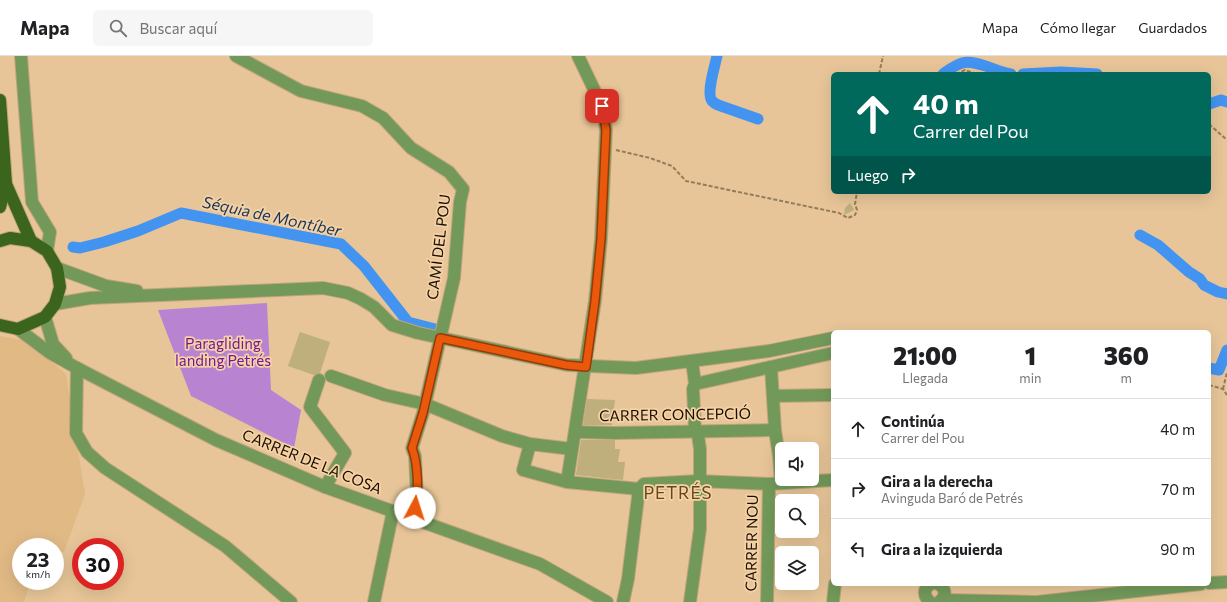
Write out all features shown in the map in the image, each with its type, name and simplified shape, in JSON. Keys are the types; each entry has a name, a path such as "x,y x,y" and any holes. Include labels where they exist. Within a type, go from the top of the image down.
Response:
{"main road":[{"path":"0,100 6,184 0,207"},
{"path":"6,184 31,241"},
{"path":"0,241 10,238 31,241 46,251 57,268 60,288 55,304 45,317 18,329 0,325"}],"street":[{"path":"20,56 32,202 50,232 46,251"},
{"name":"CAMÍ DEL POU","path":"236,56 300,92 362,106 383,118 411,148 449,172 462,189 454,278 425,404 412,448 415,456 417,497 413,518"},
{"path":"567,482 595,301 601,239 606,130 602,106 578,56"},
{"path":"57,268 106,286 158,295"},
{"path":"55,304 90,298 323,288 348,293 361,299 374,307 392,326 440,338 566,365 586,367 636,368 769,352 831,338"},
{"name":"CARRER DE LA COSA","path":"45,317 53,344 77,368"},
{"name":"CARRER DE LA COSA","path":"18,329 50,353 216,440 325,487 540,564 607,602"},
{"path":"695,384 831,353"},
{"path":"690,602 700,529 701,482 700,449 698,435 695,430 693,390 695,384 692,361"},
{"name":"CARRER NOU","path":"771,367 777,442"},
{"path":"77,368 76,433 87,452 105,468 225,546 287,600"},
{"path":"325,487 345,452 310,407 325,378 385,396 425,404 502,436 530,444 572,448"},
{"path":"773,396 831,395"},
{"name":"CARRER CONCEPCIÓ","path":"575,432 615,433 695,430 775,430"},
{"path":"530,444 523,470 567,482 639,489"},
{"path":"819,481 831,480"},
{"path":"623,602 629,571 639,489 644,484 701,482 775,484"},
{"name":"CARRER NOU","path":"767,602 775,484"},
{"path":"374,602 393,511"},
{"path":"1211,583 1227,582"},
{"path":"833,602 835,586"},
{"path":"926,601 925,589 929,586"},
{"path":"942,586 944,592 941,601 1012,602 1054,601 1183,586"}],"path":[{"path":"879,72 883,56"},
{"path":"960,72 965,70 970,72"},
{"path":"1211,126 1227,140"},
{"path":"605,147 650,158 672,166 686,181 839,213 848,218 855,215 857,210 855,204 857,194"},
{"path":"1223,389 1227,372"},
{"path":"1211,386 1223,389 1227,395"}],"shaded area":[{"path":"0,336 27,341 66,374 85,494 64,552 64,538 12,538 12,590 28,590 24,602 0,602"}],"green space":[{"name":"Paragliding landing Petrés","path":"267,303 271,390 301,410 294,448 191,396 158,310"}],"building":[{"path":"850,203 854,210 844,215 845,208"},
{"path":"300,332 330,342 320,373 314,375 288,366"},
{"path":"587,399 615,400 612,425 583,425"},
{"path":"581,440 615,440 615,449 620,449 618,462 625,462 623,480 576,475"}],"waterway":[{"path":"717,56 710,86 710,97 712,101 718,105 758,119"},
{"path":"946,72 957,65 967,62 980,64 1002,72"},
{"path":"1211,103 1221,100 1227,102"},
{"name":"Séquia de Montíber","path":"73,247 80,248 104,242 138,231 181,213 341,244 364,266 408,322 435,329"},
{"path":"1140,235 1158,245 1189,272 1200,279 1204,285 1218,292 1227,294"},
{"path":"1211,368 1219,370 1227,350"}],"district":[{"name":"PETRÉS","path":"678,493"}],"route":[{"path":"415,508 417,497 415,456 412,448 423,413 440,338 566,365 586,367 595,301 601,239 606,130 602,106"}]}
